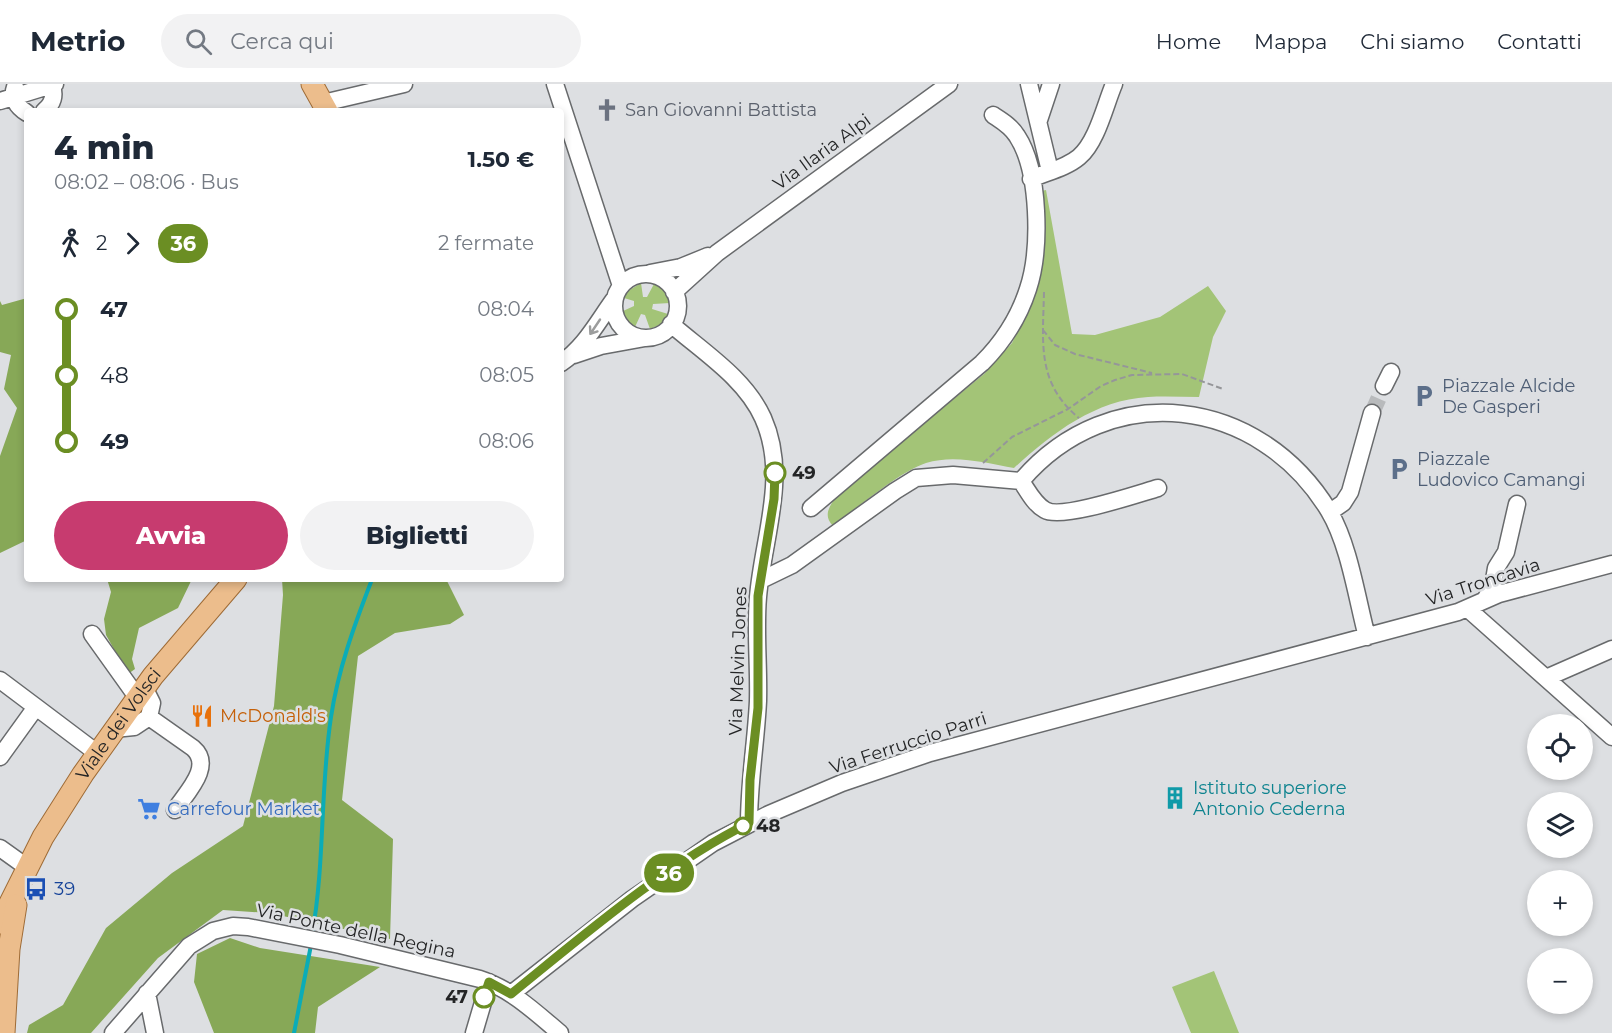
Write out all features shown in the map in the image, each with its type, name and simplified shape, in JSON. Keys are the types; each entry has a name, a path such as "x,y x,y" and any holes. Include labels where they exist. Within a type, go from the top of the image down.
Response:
{"main road":[{"path":"312,84 325,107"},
{"name":"Viale dei Volsci","path":"0,924 51,823 114,729 141,692 233,582"},
{"name":"Viale dei Volsci","path":"4,1033 9,949 24,875"}],"street":[{"path":"24,111 10,94 53,84 53,99 48,108"},
{"path":"325,107 404,84"},
{"path":"555,84 562,108"},
{"name":"Via Ilaria Alpi","path":"674,292 717,252 949,84"},
{"path":"1029,84 1050,171"},
{"path":"1039,121 1052,84"},
{"path":"1031,178 1072,162 1087,148 1114,84"},
{"path":"564,114 618,291 615,315 625,330 642,337 651,337"},
{"path":"811,508 988,357 1004,338 1020,309 1034,262 1036,219 1031,178 1018,138 1007,124 993,115"},
{"name":"Via Ilaria Alpi","path":"647,274 681,267 717,252"},
{"path":"647,274 663,279 674,292 678,308 666,330 651,337 607,345 567,359 593,331 628,279 647,274"},
{"name":"Via Melvin Jones","path":"671,324 741,386 758,410 768,432 774,462 774,491 758,606 758,708 750,780 749,823"},
{"path":"1022,481 1051,451 1091,427 1116,418 1152,412 1191,415 1225,424 1261,441 1284,458 1310,484 1330,512 1343,545 1367,637"},
{"path":"1330,512 1350,492 1372,413"},
{"path":"761,580 792,565 913,479 938,475 1022,481"},
{"path":"1022,481 1037,504 1048,512 1054,513 1071,512 1158,488"},
{"path":"1486,598 1493,586 1496,568 1505,555 1517,504"},
{"name":"Via Troncavia","path":"1367,637 1468,609 1486,598 1612,564"},
{"path":"1468,609 1612,737"},
{"path":"92,634 152,703 149,717 134,727 114,729"},
{"name":"Via Ferruccio Parri","path":"511,994 640,893 713,843 749,823 842,783 908,760 1367,637"},
{"path":"1546,678 1612,649"},
{"path":"0,680 98,753"},
{"path":"0,757 36,707"},
{"path":"149,717 196,751 202,761 199,774 175,810"},
{"path":"2,854 24,875"},
{"name":"Via Ponte della Regina","path":"118,1032 147,993 189,946 213,931 239,926 340,945 489,982 511,994 560,1033"},
{"path":"474,1033 489,982"},
{"path":"147,993 155,1033"}],"path":[{"path":"1034,262 1044,283 1043,348 1050,384 1068,409 1091,427"},
{"path":"1043,330 1055,345 1076,354 1154,373"},
{"path":"971,476 993,452 1012,437 1068,409 1101,386 1115,380 1131,375 1182,374 1223,388"}],"green space":[{"path":"1046,190 1072,334 1095,335 1160,317 1208,286 1226,311 1213,337 1199,397 1148,397 1110,405 1092,412 1059,431 1014,468 959,459 926,463 891,482 833,526 828,515 836,496 984,374 1012,343 1034,296 1041,259 1037,192"},
{"path":"641,283 643,297 647,297 654,284 663,289 670,303 653,304 652,309 668,314 662,324 650,329 645,315 641,314 635,327 624,316 623,311 634,306 634,301 624,298 628,291"},
{"path":"24,299 24,541 0,553 0,456 17,408 4,389 11,355 0,352 0,301 2,305"},
{"path":"108,582 191,582 178,608 139,628 132,659 135,669 128,674 106,635 104,619 111,592"},
{"path":"282,582 448,582 464,615 450,624 395,633 358,656 342,800 393,839 390,939 269,913 223,910 158,958 91,1033 27,1033 29,1025 63,1005 106,928 172,873 243,826 274,706"},
{"path":"230,938 260,948 380,967 318,1007 315,1033 214,1033 194,982 197,954"},
{"path":"1214,971 1239,1033 1191,1033 1172,987"}],"waterway":[{"path":"312,935 319,881 325,771 331,717 342,665 371,582"},
{"path":"294,1033 311,945"}],"tunnel":[{"path":"1372,413 1384,386"}],"bus line":[{"name":"36","path":"484,997 489,982 511,994 647,888 713,843 749,823 750,780 758,708 758,596 774,499 775,473"}],"place":[{"name":"San Giovanni Battista","path":"607,110"},
{"name":"Piazzale Alcide De Gasperi","path":"1424,396"},
{"name":"Piazzale Ludovico Camangi","path":"1399,469"},
{"name":"49","path":"775,473"},
{"name":"McDonald's","path":"202,716"},
{"name":"Istituto superiore Antonio Cederna","path":"1175,798"},
{"name":"Carrefour Market","path":"149,809"},
{"name":"48","path":"743,826"},
{"name":"39","path":"36,889"},
{"name":"47","path":"484,997"}]}
